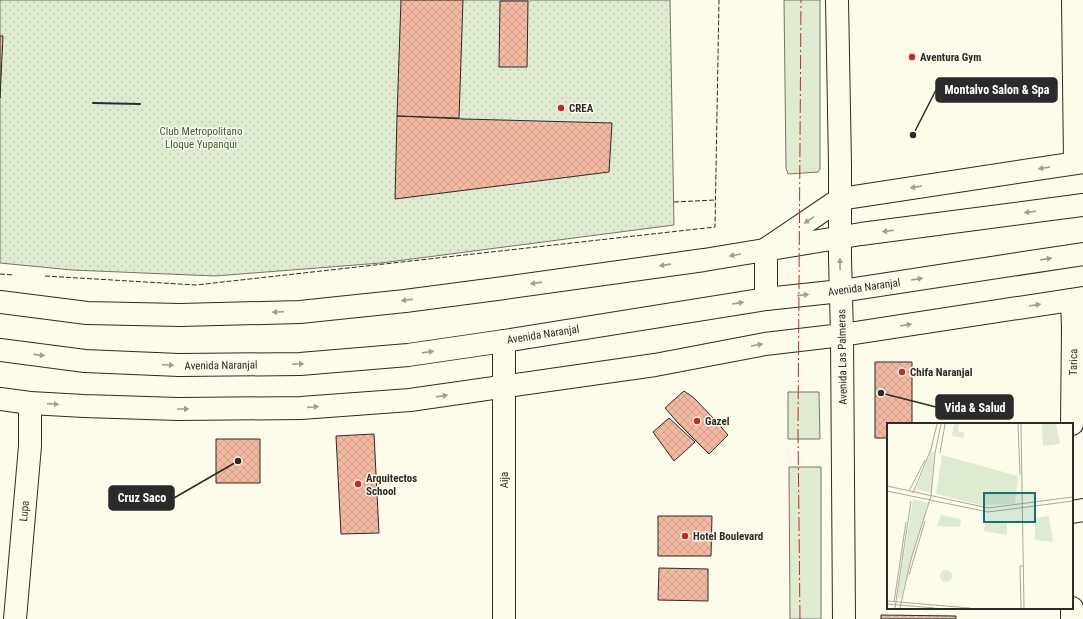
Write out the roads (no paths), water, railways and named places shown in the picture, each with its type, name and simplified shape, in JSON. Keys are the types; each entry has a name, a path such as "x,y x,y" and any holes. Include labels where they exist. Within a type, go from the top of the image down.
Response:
{"main road":[{"name":"Avenida Las Palmeras","path":"837,0 842,335 844,619"},
{"path":"766,249 840,199 1079,162 1073,0"},
{"path":"0,302 95,313 180,316 300,312 405,301 504,288 704,260 840,237 1083,205"},
{"path":"766,249 766,299"},
{"name":"Avenida Naranjal","path":"0,350 85,362 179,365 300,364 408,355 766,299 841,291 1083,254"},
{"path":"0,399 30,403 178,409 301,408 410,400 655,364 765,344 842,335 1078,299"},
{"name":"Tarica","path":"1072,423 1073,328 1078,299"},
{"name":"Aija","path":"498,619 504,341"},
{"name":"Lupa","path":"15,619 30,446 30,403"},
{"path":"1073,512 1083,510"}],"place":[{"name":"Aventura Gym","path":"912,57"},
{"name":"CREA","path":"561,108"},
{"name":"Montalvo Salon & Spa","path":"913,135"},
{"name":"Chifa Naranjal","path":"902,372"},
{"name":"Vida & Salud","path":"881,393"},
{"name":"Gazel","path":"697,421"},
{"name":"Cruz Saco","path":"238,461"},
{"name":"Arquitectos School","path":"358,484"},
{"name":"Hotel Boulevard","path":"685,536"}],"park label":[{"name":"Club Metropolitano Lloque Yupanqui","path":"201,137"}]}
